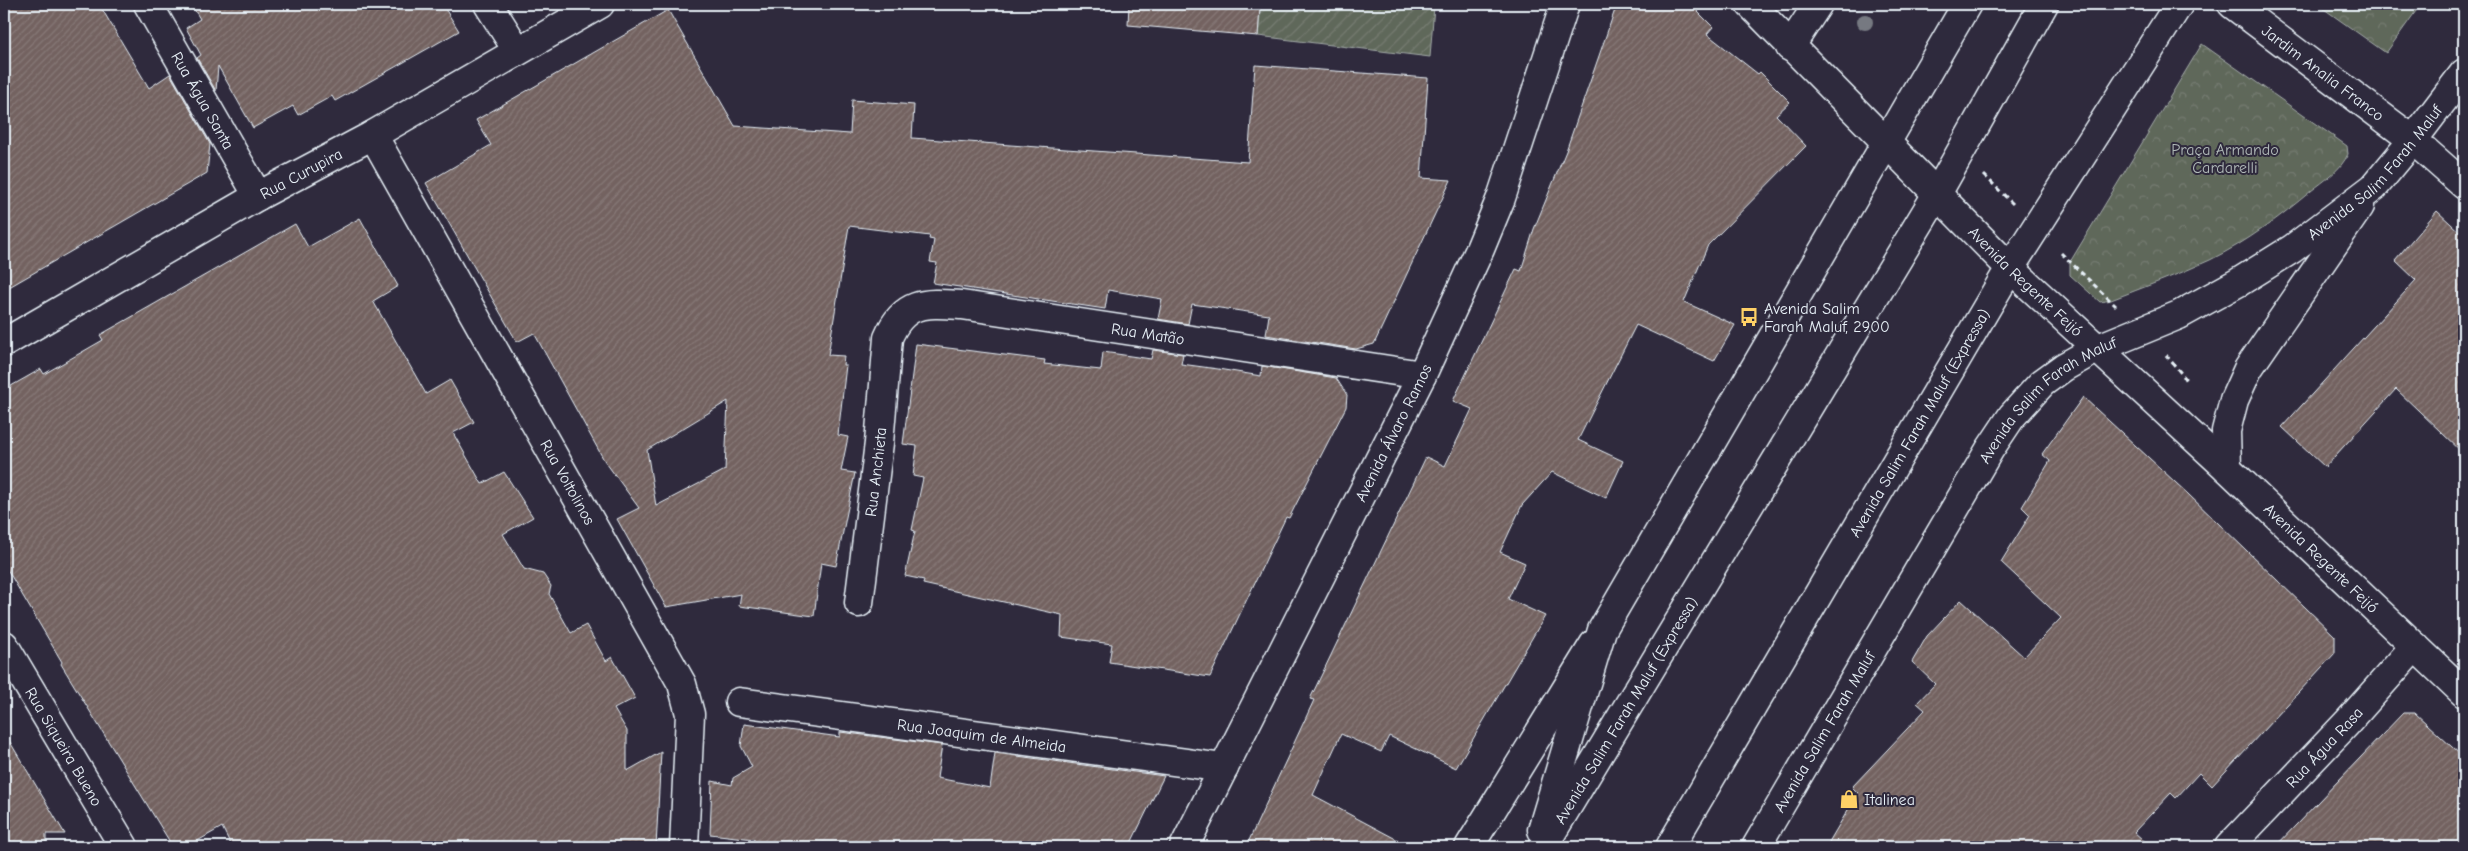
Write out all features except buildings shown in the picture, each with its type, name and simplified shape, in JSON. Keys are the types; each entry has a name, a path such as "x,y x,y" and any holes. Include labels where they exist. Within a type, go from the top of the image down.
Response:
{"main road":[{"name":"Rua Água Santa","path":"148,4 258,196"},
{"path":"488,4 517,50"},
{"name":"Rua Curupira","path":"4,343 258,196 373,135 517,50 600,4"},
{"name":"Avenida Álvaro Ramos","path":"1184,847 1422,374 1501,198 1565,4"},
{"name":"Avenida Regente Feijó","path":"1750,4 2010,268 2227,468 2464,693"},
{"path":"1790,46 1818,4"},
{"path":"1469,847 1602,630 1967,4"},
{"name":"Avenida Salim Farah Maluf (Expressa)","path":"1543,847 1937,194 2044,4"},
{"name":"Avenida Salim Farah Maluf (Expressa)","path":"1670,847 2010,268 2180,4"},
{"name":"Jardim Analia Franco","path":"2232,4 2413,140 2464,185"},
{"name":"Avenida Salim Farah Maluf","path":"1756,847 1999,436 2012,416 2042,383 2064,367 2096,349 2179,315 2239,282 2292,249 2374,187 2464,73"},
{"name":"Rua Voltolinos","path":"373,135 682,684 690,714 684,847"},
{"path":"2227,468 2226,432 2234,400 2248,368 2374,187"},
{"name":"Rua Matão","path":"888,338 894,325 905,312 925,303 962,305 1422,374"},
{"name":"Rua Anchieta","path":"859,603 879,443 888,338"},
{"path":"1536,847 1602,630"},
{"name":"Rua Siqueira Bueno","path":"4,646 124,847"},
{"name":"Rua Água Rasa","path":"2229,847 2347,723 2415,646"},
{"name":"Rua Joaquim de Almeida","path":"739,702 1224,768"}],"path":[{"path":"1982,172 2020,211"},
{"path":"2061,253 2119,309"},
{"path":"2163,353 2186,378 2172,385"}],"green space":[{"path":"1261,4 1420,4 1434,6 1430,57 1258,36"},
{"path":"2317,4 2421,4 2386,53"},
{"name":"Praça Armando Cardarelli","path":"2202,44 2347,146 2348,154 2337,170 2327,179 2275,220 2237,245 2186,271 2111,300 2100,302 2070,275 2070,262"}],"place":[{"name":"Avenida Salim Farah Maluf, 2900","path":"1749,317"},
{"name":"Italinea","path":"1849,799"}]}
